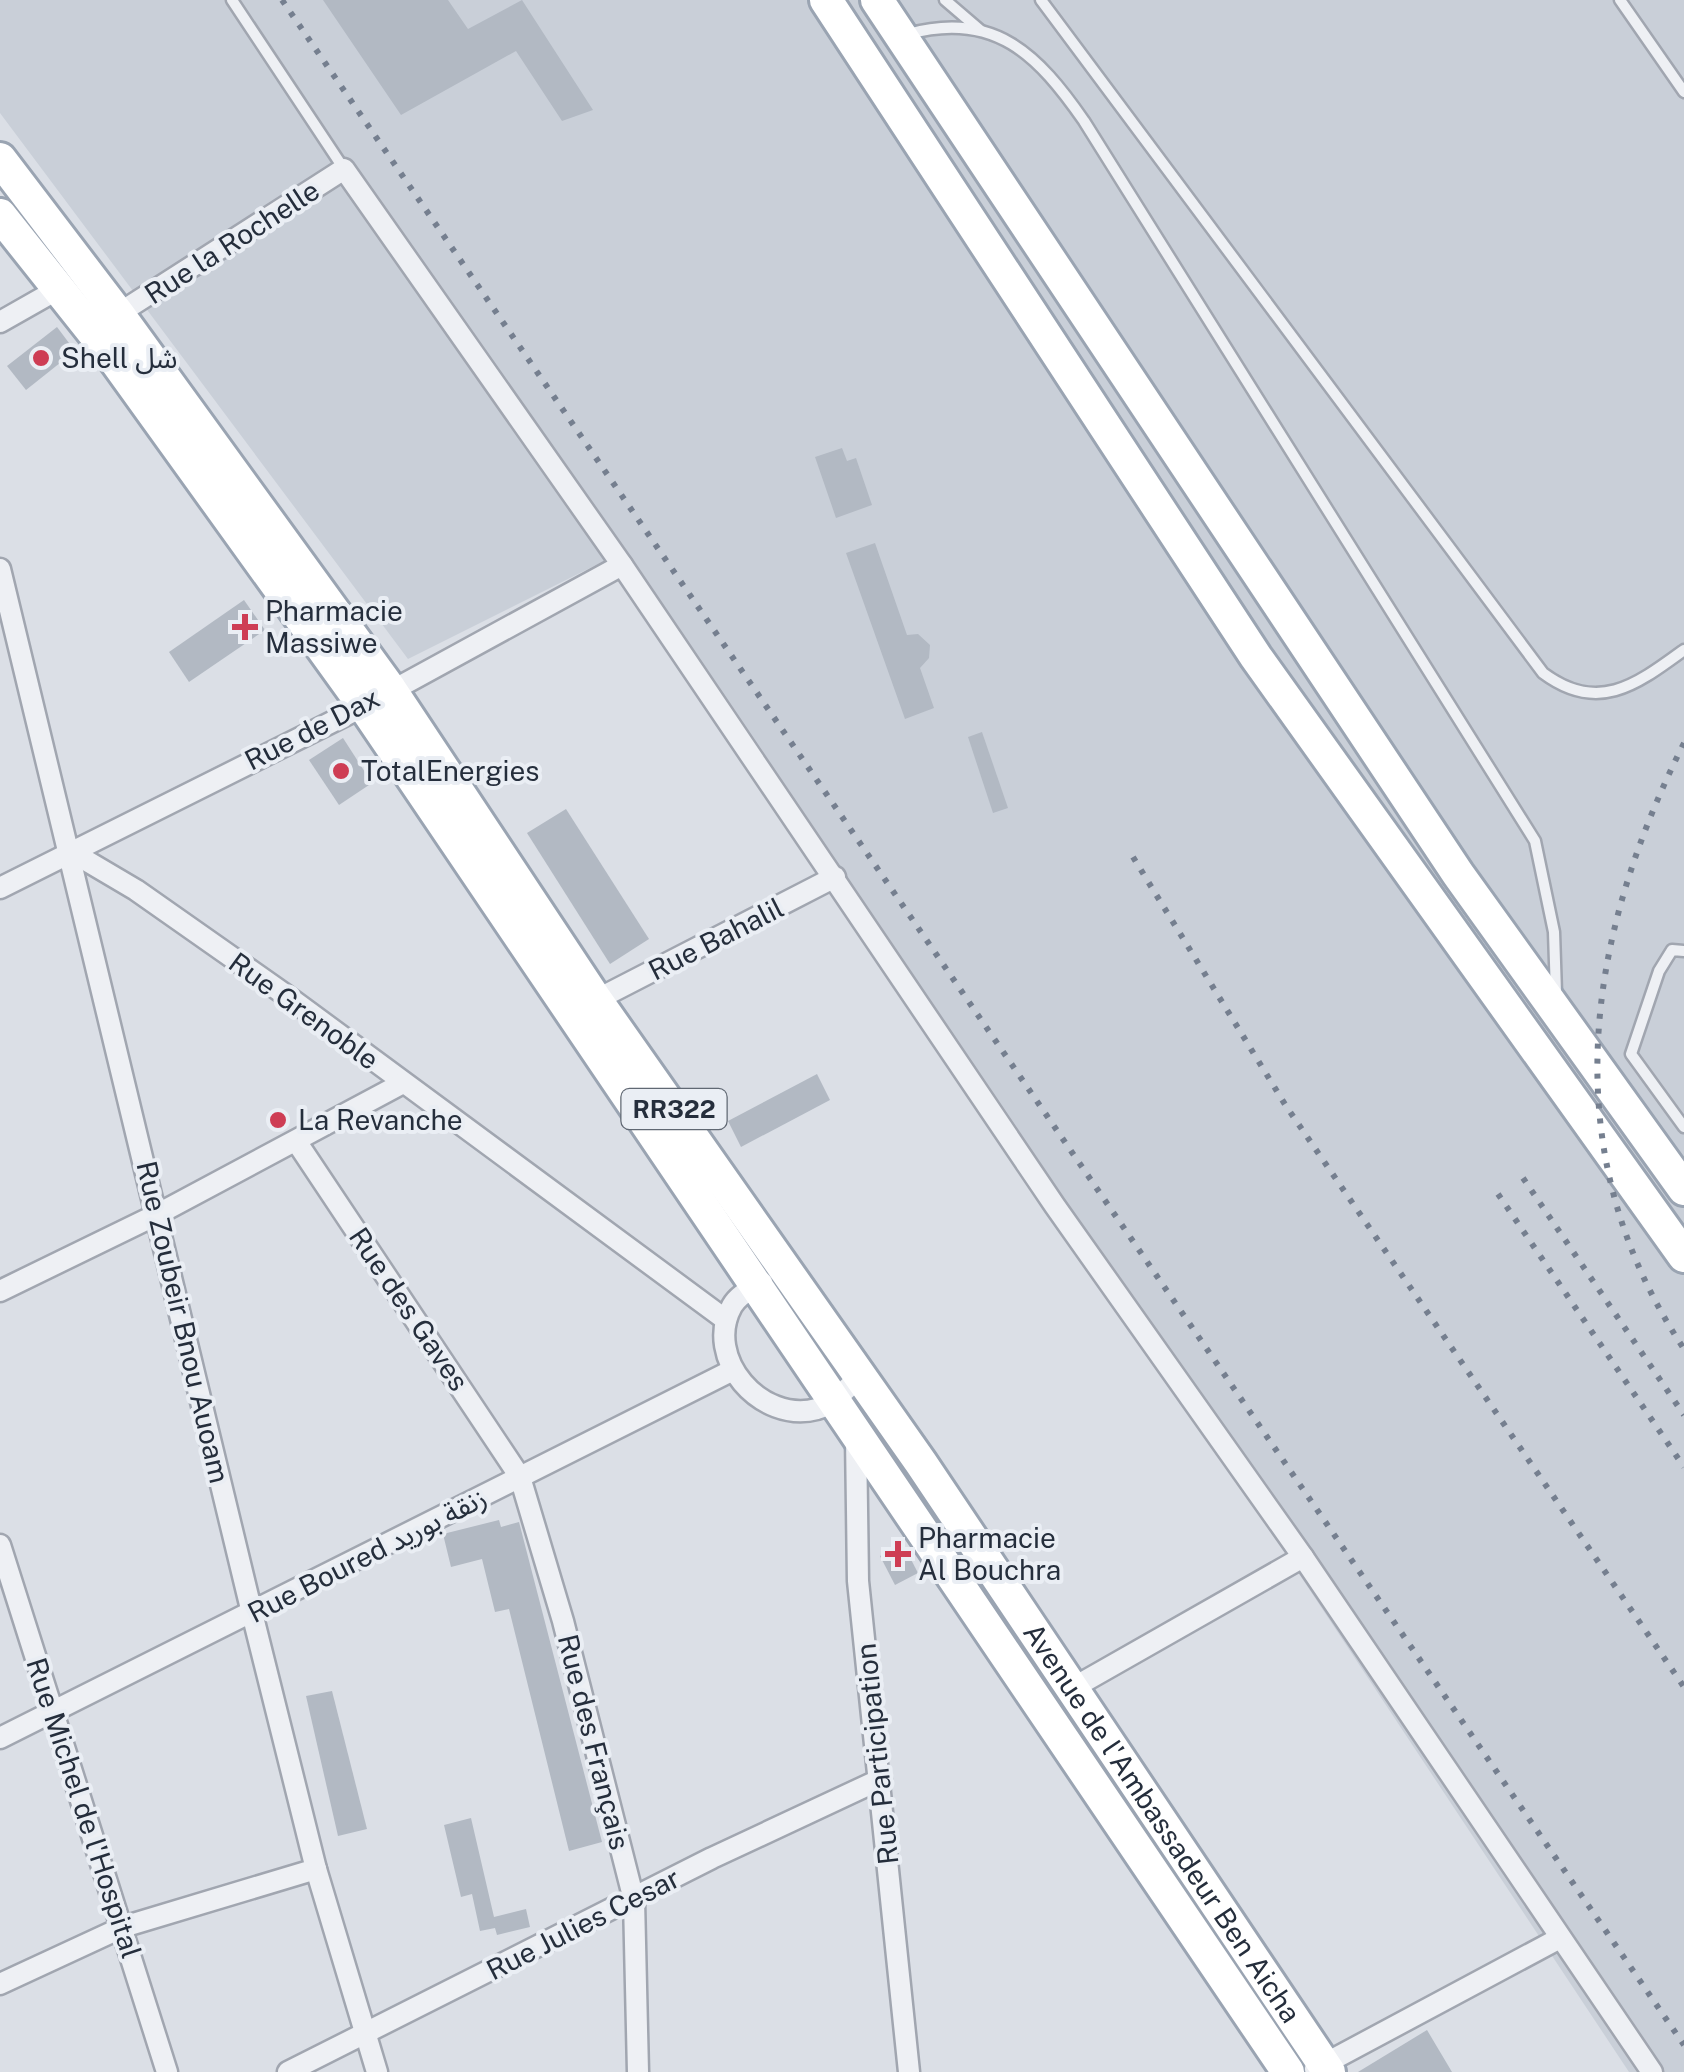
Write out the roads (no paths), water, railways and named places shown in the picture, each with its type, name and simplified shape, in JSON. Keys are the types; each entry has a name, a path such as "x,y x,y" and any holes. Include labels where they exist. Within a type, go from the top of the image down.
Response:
{"main road":[{"path":"826,0 1256,657 1684,1256"},
{"path":"876,0 1290,625 1556,1014 1684,1189"},
{"name":"Avenue de l'Ambassadeur Ben Aicha","path":"0,159 118,314 377,697 755,1287 1288,2072"},
{"name":"Avenue de l'Ambassadeur Ben Aicha","path":"0,215 377,697 596,1000 860,1376 1321,2069"},
{"path":"1576,1108 1604,1080"}],"street":[{"name":"Rue la Rochelle","path":"118,314 344,169"},
{"path":"344,169 622,565 1054,1206 1303,1558 1652,2072"},
{"path":"0,322 60,288"},
{"name":"Rue de Dax","path":"0,888 377,697 622,565"},
{"name":"Rue Zoubeir Bnou Auoam","path":"0,569 316,1869 376,2072"},
{"name":"Rue Grenoble","path":"70,851 136,890 556,1191 726,1320"},
{"name":"Rue Bahalil","path":"596,1000 835,877"},
{"path":"0,1291 158,1214 403,1083"},
{"name":"Rue des Gaves","path":"296,1141 520,1478"},
{"path":"784,1266 734,1303 726,1320 727,1353 733,1370 746,1388 770,1404 799,1411 832,1402 860,1376"},
{"name":"Rue Boured زنقة بوريد","path":"0,1738 733,1370"},
{"name":"Rue Participation","path":"856,1436 854,1533 909,2072"},
{"name":"Rue des Français","path":"520,1478 564,1621 634,1900 638,2072"},
{"name":"Rue Michel de l'Hospital","path":"0,1545 167,2072"},
{"path":"1071,1689 1303,1558"},
{"name":"Rue Julies Cesar","path":"288,2072 881,1779"},
{"path":"0,1984 123,1926 316,1869"},
{"path":"1321,2069 1560,1938"}],"lane":[{"path":"232,0 344,169"},
{"path":"945,0 985,34"},
{"path":"1041,0 1543,673 1563,688 1580,693 1616,690 1636,685 1684,650"},
{"path":"1620,0 1684,92"},
{"path":"902,35 950,28 985,34 1019,48 1049,70 1084,120 1536,841 1554,932 1556,1014"},
{"path":"1684,951 1672,950 1658,971 1631,1054 1684,1127"}],"railway":[{"path":"282,0 1684,2045"},
{"path":"1684,743 1650,818 1624,894 1606,971 1598,1048 1601,1124 1615,1200 1643,1275 1684,1349"},
{"path":"1133,857 1286,1106 1684,1687"},
{"path":"1523,1178 1684,1415"},
{"path":"1498,1194 1684,1467"}],"place":[{"name":"Shell شل","path":"41,358"},
{"name":"Pharmacie Massiwe","path":"245,627"},
{"name":"TotalEnergies","path":"341,771"},
{"name":"La Revanche","path":"278,1120"},
{"name":"Pharmacie Al Bouchra","path":"898,1554"}]}
